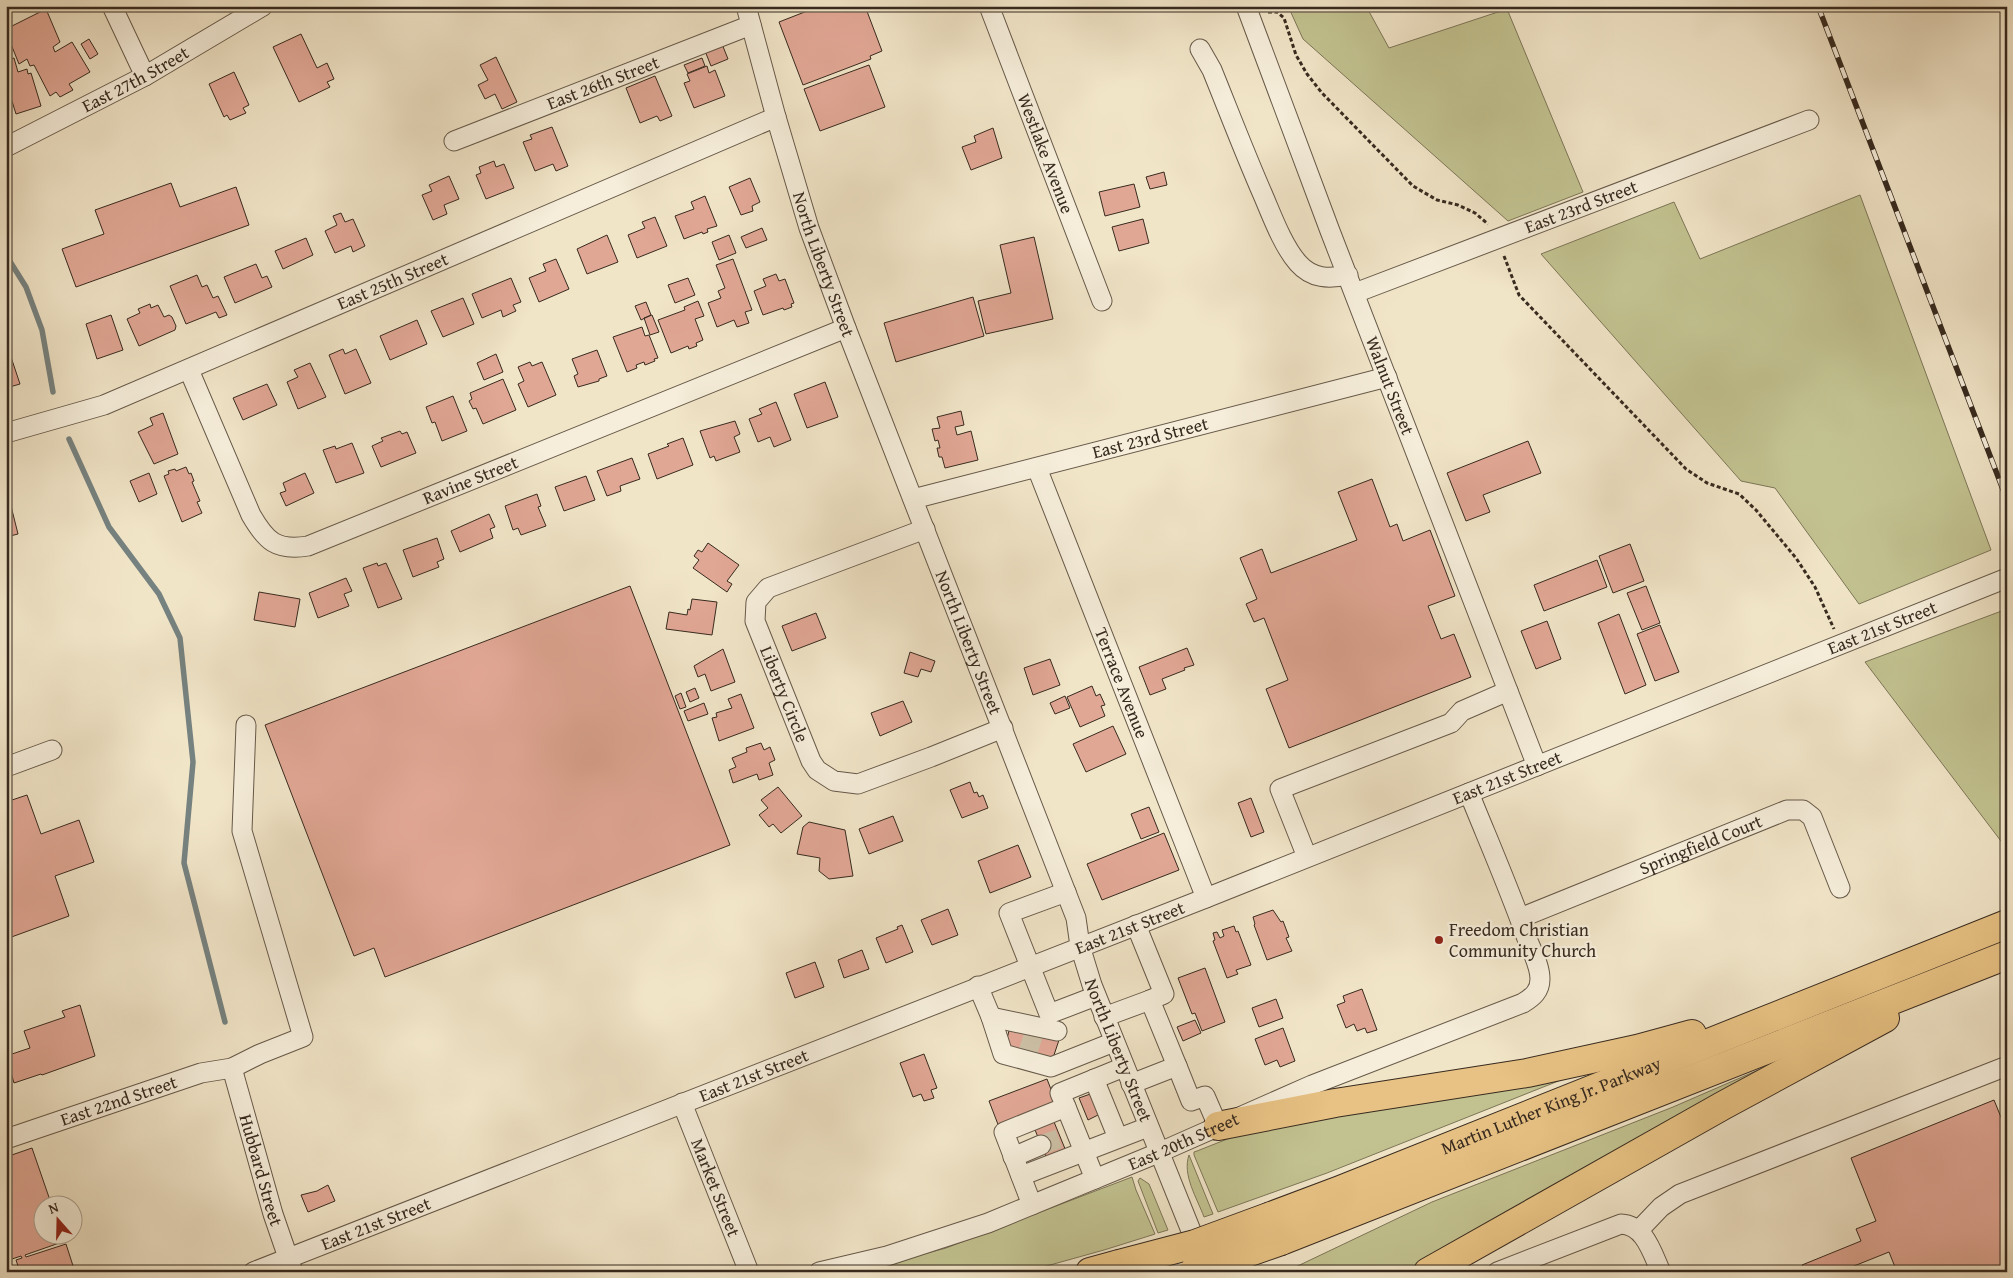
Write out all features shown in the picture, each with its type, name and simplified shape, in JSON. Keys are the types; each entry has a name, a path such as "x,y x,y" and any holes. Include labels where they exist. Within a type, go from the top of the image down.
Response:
{"highway":[{"name":"Martin Luther King Jr. Parkway","path":"1090,1272 1195,1244 1271,1216 2007,924"},
{"path":"1218,1126 1343,1101 1526,1073 1620,1053 1698,1032 1942,951"},
{"name":"Martin Luther King Jr. Parkway","path":"1193,1272 1281,1241 2007,955"},
{"path":"1428,1272 1724,1105 1876,1024 1952,976"}],"street":[{"path":"112,6 145,76"},
{"name":"East 27th Street","path":"6,147 145,76 264,6"},
{"name":"North Liberty Street","path":"746,6 809,228 846,328 1076,918 1080,946 1104,1017 1207,1272"},
{"name":"Westlake Avenue","path":"990,6 1102,301"},
{"name":"Walnut Street","path":"1248,11 1537,766"},
{"name":"East 26th Street","path":"454,141 751,25"},
{"path":"1200,48 1212,70 1274,221 1294,257 1308,271 1325,278 1348,275"},
{"name":"East 25th Street","path":"6,433 104,405 776,117"},
{"name":"East 23rd Street","path":"1355,293 1809,120"},
{"name":"Ravine Street","path":"189,370 251,515 262,534 276,544 292,549 308,546 846,328"},
{"name":"East 23rd Street","path":"913,499 1387,377"},
{"name":"Terrace Avenue","path":"1037,468 1206,898"},
{"name":"Liberty Circle","path":"925,529 768,588 756,602 755,621 811,761 817,770 834,781 858,784 1003,728"},
{"name":"East 21st Street","path":"253,1272 290,1265 682,1103 1206,898 2007,578"},
{"path":"1307,857 1280,789 1451,723 1462,711 1508,690"},
{"name":"East 22nd Street","path":"6,1139 201,1073 232,1068 260,1054 303,1037 242,831 246,725"},
{"path":"6,766 52,750"},
{"path":"1469,793 1520,918"},
{"name":"Springfield Court","path":"1520,918 1787,810 1803,810 1812,817 1840,888"},
{"path":"1066,892 1009,913 1030,966 1044,1026 1067,1060"},
{"name":"East 20th Street","path":"819,1272 913,1248 988,1223 1158,1153 1312,1085 1523,1003 1532,998 1538,990 1540,971 1520,918"},
{"path":"1104,1017 1164,994 1136,925"},
{"path":"978,986 992,1017 1003,1054 1027,1056 1051,1067 1114,1042"},
{"path":"992,1017 1044,1026 1096,996"},
{"path":"1150,1000 1191,1101 1205,1096 1218,1126"},
{"path":"1095,1179 1084,1152 1068,1135 1066,1107 1060,1093 1094,1079 1177,1066"},
{"path":"1639,1230 1661,1207 1680,1194 2007,1066"},
{"name":"Hubbard Street","path":"232,1068 273,1214 290,1265"},
{"path":"1094,1079 1118,1138"},
{"name":"Market Street","path":"682,1103 749,1272"},
{"path":"1032,1205 1004,1132 1066,1107"},
{"path":"1021,1176 1148,1127"},
{"path":"1013,1157 1041,1146"},
{"path":"1497,1272 1621,1224 1628,1224 1639,1230 1661,1272"}],"path":[{"path":"1248,11 1277,12 1284,18 1296,55 1307,74 1329,100 1413,186 1437,200 1458,205 1475,213 1486,222 1498,238 1519,295 1686,469 1707,483 1739,494 1756,510 1790,551 1815,586 1840,644"}],"green space":[{"path":"1288,6 1366,6 1389,48 1507,9 1583,192 1508,221 1303,39"},
{"path":"1860,195 1991,550 1859,604 1775,488 1741,481 1541,254 1674,202 1700,259"},
{"path":"2007,609 2007,849 1865,662"},
{"path":"1779,1061 1643,1142 1410,1272 1285,1272 1432,1202 1673,1107"},
{"path":"1566,1078 1327,1173 1218,1212 1194,1155 1194,1152 1240,1134 1281,1122"},
{"path":"1189,1155 1213,1214 1204,1217 1194,1194 1187,1170"},
{"path":"1132,1177 1155,1234 1025,1272 856,1272 946,1248"},
{"path":"1140,1178 1149,1184 1168,1230 1158,1233 1138,1181"}],"building":[{"path":"820,6 865,6 882,51 870,56 871,59 803,85 779,22"},
{"path":"46,9 60,42 53,47 55,52 72,42 90,72 69,84 73,90 60,97 56,92 50,96 34,65 30,66 27,59 19,64 6,32 6,29"},
{"path":"301,34 317,68 327,63 334,79 327,82 330,87 299,102 273,47"},
{"path":"89,39 98,54 90,59 81,44"},
{"path":"722,44 728,59 711,66 705,51"},
{"path":"496,57 517,102 502,109 495,94 485,99 478,85 488,80 480,65"},
{"path":"14,58 18,72 27,69 28,74 31,73 41,106 16,114 6,82 6,61"},
{"path":"702,58 705,66 688,73 684,65"},
{"path":"869,65 885,107 820,131 804,89"},
{"path":"707,66 709,73 715,70 725,96 694,108 684,83 690,81 687,74"},
{"path":"234,72 249,105 243,108 246,113 230,120 227,115 224,117 209,84"},
{"path":"655,76 672,116 660,121 657,116 640,123 626,88"},
{"path":"552,127 568,166 556,171 553,164 535,171 523,142 532,139 530,135"},
{"path":"993,128 1002,158 971,170 962,147 976,142 974,136"},
{"path":"494,161 496,167 504,164 514,188 486,199 476,175 481,173 479,167"},
{"path":"1164,172 1167,185 1150,189 1146,177"},
{"path":"449,176 459,199 444,205 447,214 433,220 422,195 432,191 429,185"},
{"path":"750,178 760,202 752,206 753,211 741,215 729,187"},
{"path":"171,183 180,207 236,187 249,225 76,287 62,249 104,234 95,210"},
{"path":"1134,184 1140,207 1105,216 1099,192"},
{"path":"705,196 717,226 707,229 708,232 703,234 702,232 684,239 675,216 694,209 691,202"},
{"path":"341,213 345,222 353,219 365,246 353,252 351,246 335,253 325,231 337,225 333,216"},
{"path":"655,217 667,246 637,258 628,235 645,228 642,222"},
{"path":"1143,219 1149,243 1119,251 1112,227"},
{"path":"762,228 767,240 746,248 741,237"},
{"path":"607,235 618,262 587,274 577,249"},
{"path":"729,235 736,253 719,260 712,242"},
{"path":"1034,237 1053,319 986,334 978,301 1011,293 1000,245"},
{"path":"306,238 313,255 283,269 275,251"},
{"path":"556,259 569,289 539,302 529,278 546,271 543,264"},
{"path":"733,259 752,310 745,312 749,323 737,327 734,320 717,327 708,303 721,298 718,291 725,288 716,265"},
{"path":"256,264 262,278 267,276 272,287 235,303 224,277"},
{"path":"776,274 779,281 785,279 794,303 791,304 792,307 763,315 754,291 766,286 763,279"},
{"path":"197,275 202,287 207,285 213,298 218,296 227,315 219,318 216,312 186,324 170,286"},
{"path":"511,278 521,302 513,305 516,311 503,317 501,310 482,318 472,294"},
{"path":"688,278 695,295 675,303 668,285"},
{"path":"973,297 984,336 896,362 884,323"},
{"path":"463,298 474,324 443,337 431,311"},
{"path":"698,301 704,316 695,319 703,340 696,343 697,346 689,349 688,346 671,353 658,320 685,310 684,307"},
{"path":"646,302 651,315 641,320 635,306"},
{"path":"150,304 151,308 158,305 164,317 169,315 172,317 176,326 175,330 139,346 127,319 140,313 138,309"},
{"path":"111,315 123,350 97,359 86,324"},
{"path":"652,315 659,332 650,335 644,318"},
{"path":"417,320 427,344 390,360 380,336"},
{"path":"642,327 645,336 649,335 658,358 645,365 644,362 636,365 637,368 627,372 613,337"},
{"path":"6,342 20,384 6,388"},
{"path":"343,349 345,354 356,349 371,383 345,394 329,355"},
{"path":"597,350 607,376 599,379 599,381 578,387 574,376 578,374 572,359"},
{"path":"496,354 503,372 484,380 477,363"},
{"path":"530,362 532,366 542,362 556,395 528,407 518,384 524,381 518,367"},
{"path":"310,363 326,397 298,409 287,382 298,377 294,370"},
{"path":"503,379 516,410 483,424 476,408 473,409 469,401 472,399 470,393"},
{"path":"825,382 838,417 807,428 794,394"},
{"path":"267,384 277,405 243,420 233,398"},
{"path":"6,388 10,401 6,402"},
{"path":"453,396 467,431 442,441 435,422 432,423 426,407"},
{"path":"776,402 791,440 774,447 770,437 758,442 749,419 762,414 759,409"},
{"path":"961,411 964,425 955,427 957,435 971,431 978,460 945,468 942,457 939,457 937,448 940,448 938,440 935,441 932,429 940,428 937,417"},
{"path":"163,413 178,454 154,464 138,432 153,425 150,418"},
{"path":"735,421 740,434 734,437 740,452 716,461 714,456 710,458 700,431"},
{"path":"400,431 402,434 407,432 416,453 381,467 372,446 383,441 381,438"},
{"path":"683,438 693,465 657,479 648,454"},
{"path":"1528,441 1541,473 1483,495 1490,512 1466,521 1447,473"},
{"path":"352,443 364,473 336,483 323,450 335,446 336,449"},
{"path":"632,458 640,479 620,486 621,491 607,496 597,471"},
{"path":"186,467 194,481 192,482 200,501 197,502 202,513 182,522 164,476 169,474 168,471 175,469 176,471"},
{"path":"149,473 157,494 139,502 130,481"},
{"path":"305,473 314,493 286,506 280,493 286,491 283,483"},
{"path":"586,476 595,500 564,511 555,487"},
{"path":"1372,479 1390,527 1397,524 1403,541 1430,530 1455,596 1428,606 1441,639 1454,634 1471,677 1289,748 1266,689 1288,680 1264,618 1254,622 1246,604 1257,599 1240,558 1262,549 1271,573 1357,540 1338,492"},
{"path":"6,486 18,534 6,537"},
{"path":"537,494 541,506 538,507 546,526 521,535 518,528 513,530 505,506"},
{"path":"489,514 495,527 490,529 493,538 460,552 451,531"},
{"path":"437,538 444,559 437,562 439,567 413,577 403,550"},
{"path":"708,543 739,565 727,581 732,584 727,592 693,568 699,560 694,556 698,550 702,552"},
{"path":"1630,544 1644,581 1613,593 1599,556"},
{"path":"1597,560 1607,587 1544,611 1534,585"},
{"path":"377,563 378,566 386,563 402,599 378,608 363,568"},
{"path":"346,578 352,591 344,594 349,606 318,618 309,593"},
{"path":"630,586 730,845 385,977 374,948 354,956 265,725"},
{"path":"1646,586 1660,623 1642,630 1627,593"},
{"path":"259,592 300,599 295,627 254,620"},
{"path":"692,599 717,602 712,635 666,629 669,612 687,615"},
{"path":"816,613 826,638 792,651 782,626"},
{"path":"1619,614 1646,685 1625,694 1598,623"},
{"path":"1547,621 1561,659 1536,669 1521,631"},
{"path":"1660,625 1679,672 1655,681 1637,634"},
{"path":"1187,648 1194,665 1162,679 1166,689 1150,695 1139,667"},
{"path":"723,649 735,682 711,691 705,674 698,677 694,666"},
{"path":"910,652 935,661 931,672 921,669 918,677 904,673"},
{"path":"1050,659 1060,685 1033,695 1024,668"},
{"path":"1092,686 1096,696 1100,694 1105,705 1101,706 1105,716 1080,727 1067,697"},
{"path":"695,688 699,698 690,702 686,692"},
{"path":"681,693 686,707 680,709 675,696"},
{"path":"741,694 754,728 719,741 712,718 717,717 716,713 732,708 728,699"},
{"path":"1065,696 1070,708 1055,714 1050,703"},
{"path":"903,701 912,722 880,736 871,713"},
{"path":"704,703 708,714 688,721 684,711"},
{"path":"1113,726 1126,754 1086,772 1073,744"},
{"path":"761,743 764,750 770,747 775,760 769,763 773,775 759,780 757,774 733,783 729,770 736,767 732,758 747,752 746,748"},
{"path":"970,782 974,793 977,792 979,797 983,795 988,808 962,818 950,790"},
{"path":"778,787 802,816 781,833 773,824 769,827 759,815 768,808 761,800"},
{"path":"27,795 41,834 79,820 94,862 55,876 69,916 6,939 6,802"},
{"path":"1251,798 1264,832 1251,837 1238,803"},
{"path":"1149,807 1159,832 1141,839 1131,814"},
{"path":"893,816 903,841 869,854 859,829"},
{"path":"809,822 845,830 853,876 829,879 819,871 820,858 797,854 803,827"},
{"path":"1164,833 1179,870 1102,900 1087,864"},
{"path":"1018,845 1031,877 990,893 978,861"},
{"path":"948,909 958,935 932,945 921,920"},
{"path":"1273,910 1281,922 1283,921 1289,937 1286,938 1292,951 1267,960 1254,925 1253,917"},
{"path":"902,925 913,952 886,963 876,938 898,929 897,927"},
{"path":"1234,926 1236,932 1238,931 1251,965 1236,970 1238,974 1227,978 1213,941 1215,940 1213,933 1217,932 1220,938 1224,936 1222,930"},
{"path":"862,950 869,969 844,978 838,960"},
{"path":"815,962 824,987 795,998 786,973"},
{"path":"1205,968 1225,1022 1202,1031 1195,1013 1192,1014 1178,978"},
{"path":"1362,989 1377,1030 1367,1033 1365,1028 1357,1031 1354,1024 1346,1028 1337,1005 1345,1002 1343,996"},
{"path":"1276,999 1283,1018 1259,1027 1252,1008"},
{"path":"80,1005 95,1056 14,1083 6,1056 30,1048 24,1031 65,1017 62,1011"},
{"path":"1195,1020 1201,1033 1183,1041 1177,1027"},
{"path":"1010,1027 1059,1040 1053,1058 1005,1046"},
{"path":"1283,1028 1295,1061 1280,1067 1277,1060 1265,1065 1255,1039"},
{"path":"924,1054 937,1088 931,1090 934,1098 924,1101 921,1094 913,1097 900,1063"},
{"path":"1047,1079 1057,1105 999,1127 989,1101"},
{"path":"1096,1092 1102,1113 1088,1120 1079,1098"},
{"path":"1994,1100 2007,1132 2007,1272 1897,1272 1889,1252 1839,1272 1805,1272 1802,1265 1861,1241 1856,1229 1876,1221 1851,1158"},
{"path":"1052,1117 1068,1156 1049,1164 1033,1125"},
{"path":"32,1148 49,1196 32,1196 32,1246 51,1246 25,1255 26,1257 60,1246 67,1246 75,1272 20,1272 16,1260 22,1258 21,1256 6,1261 6,1157"},
{"path":"328,1185 335,1201 308,1212 301,1195 317,1191"}],"waterway":[{"path":"6,255 26,287 42,330 53,392"},
{"path":"69,439 109,527 159,594 180,638 193,762 184,863 225,1022"}],"tunnel":[{"path":"1028,1052 1034,1033"},
{"path":"1041,1145 1061,1138"}],"railway":[{"path":"1818,6 2007,500"}],"place":[{"name":"Freedom Christian Community Church","path":"1439,940"}]}
